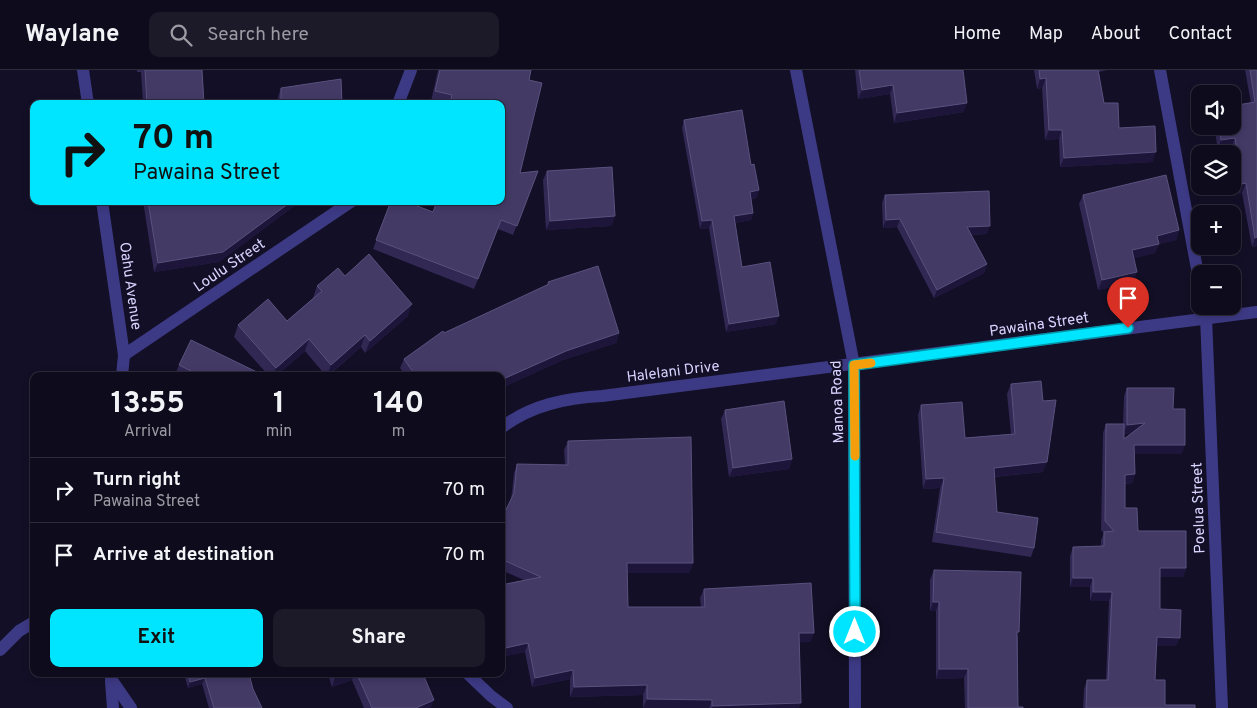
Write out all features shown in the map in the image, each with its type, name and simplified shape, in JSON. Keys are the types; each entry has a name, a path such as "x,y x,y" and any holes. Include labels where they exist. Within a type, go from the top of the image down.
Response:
{"street":[{"path":"83,70 87,100"},
{"path":"400,100 411,70"},
{"name":"Manoa Road","path":"796,70 854,365 856,708"},
{"path":"1160,70 1196,265"},
{"name":"Oahu Avenue","path":"103,205 124,356 122,372"},
{"name":"Loulu Street","path":"124,356 346,205"},
{"name":"Pawaina Street","path":"1241,312 1257,312"},
{"name":"Pawaina Street","path":"854,365 1191,314"},
{"name":"Poelua Street","path":"1205,315 1222,708"},
{"name":"Halelani Drive","path":"505,426 526,413 551,403 576,398 854,365"},
{"path":"0,650 19,631 30,624"},
{"path":"111,677 113,708"},
{"path":"112,677 131,708"},
{"path":"471,677 507,708"}],"building":[{"path":"145,70 202,70 204,100 147,100"},
{"path":"440,70 531,70 529,80 542,83 520,173 538,171 517,226 501,220 478,279 376,240 389,205 415,205 433,212 436,205 505,205 505,100 451,100 452,95 435,91"},
{"path":"859,70 963,70 967,103 897,113 893,85 862,90"},
{"path":"1039,70 1098,70 1104,103 1118,103 1119,128 1155,126 1156,152 1064,158 1062,130 1049,130 1046,78 1040,79"},
{"path":"1250,70 1257,70 1257,237 1255,238 1246,183 1242,184 1241,177 1241,145 1236,145 1235,138 1221,140 1220,135 1241,135 1241,104 1255,102"},
{"path":"341,79 342,100 281,100 281,88"},
{"path":"742,110 751,165 754,164 759,190 750,192 753,213 734,216 742,267 770,262 779,316 729,324 712,220 702,221 684,120"},
{"path":"612,167 615,216 550,221 547,171"},
{"path":"1166,175 1179,230 1157,236 1159,244 1132,250 1137,272 1102,280 1083,195"},
{"path":"989,191 990,226 967,227 987,264 937,290 900,219 886,220 885,195"},
{"path":"149,205 287,205 223,252 158,263"},
{"path":"369,254 412,304 370,341 365,335 331,365 309,339 276,368 238,325 268,299 287,321 322,291 317,286 338,268 345,276"},
{"path":"598,266 619,333 566,351 505,378 505,372 413,372 404,359 443,331 444,333 549,284 548,282"},
{"path":"191,340 257,372 193,372 179,365"},
{"path":"1041,381 1043,401 1056,400 1047,462 994,468 997,512 1038,518 1034,548 936,532 944,478 926,479 921,405 962,402 965,438 1015,434 1011,384"},
{"path":"1127,388 1174,388 1173,409 1185,409 1185,445 1134,445 1135,474 1125,475 1125,508 1137,508 1138,531 1186,531 1186,568 1160,568 1160,609 1181,610 1180,638 1157,637 1155,680 1165,680 1165,705 1195,705 1195,708 1086,708 1087,680 1108,680 1112,592 1093,592 1093,578 1073,578 1073,547 1104,546 1104,532 1114,531 1105,521 1106,424 1124,424 1124,439 1145,423 1127,425"},
{"path":"784,401 792,459 733,468 725,410"},
{"path":"691,437 693,563 627,563 628,607 705,607 704,589 811,583 814,633 799,633 801,703 712,706 712,700 647,699 647,685 574,687 573,670 535,678 528,643 505,648 505,584 541,577 505,561 505,512 514,493 517,464 568,465 568,441"},
{"path":"934,570 1021,572 1019,632 1017,632 1018,707 1023,708 968,708 968,669 939,669 939,602 933,602"},
{"path":"189,677 250,677 262,708 214,708 205,678 190,682"},
{"path":"358,677 424,677 434,700 416,708 372,708"}],"slow traffic":[{"path":"855,456 854,365 871,363"}],"route":[{"path":"855,632 854,365 1128,328"}]}
